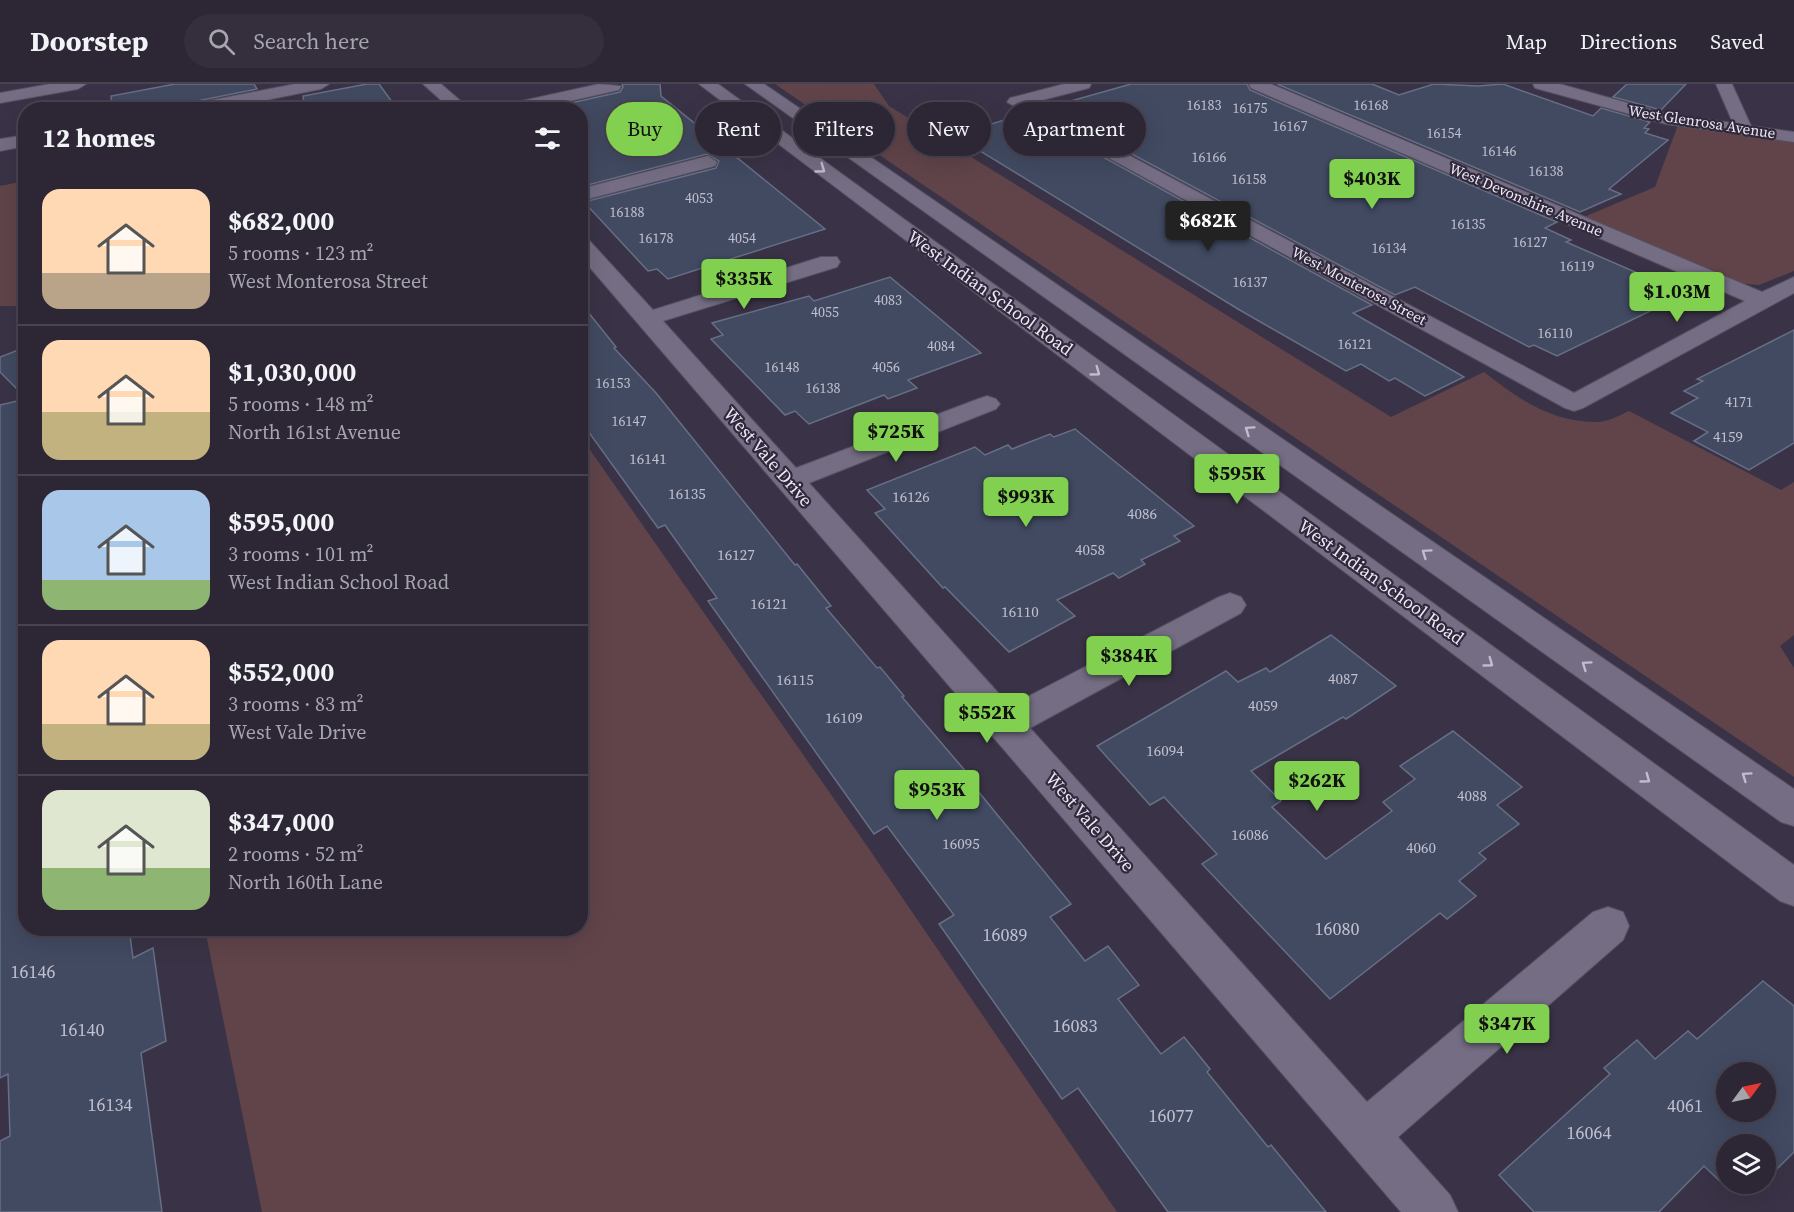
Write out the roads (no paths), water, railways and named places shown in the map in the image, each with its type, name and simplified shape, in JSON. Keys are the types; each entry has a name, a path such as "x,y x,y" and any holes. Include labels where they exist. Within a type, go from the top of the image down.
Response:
{"street":[{"path":"0,98 78,84"},
{"path":"228,102 321,84"},
{"path":"431,84 453,102"},
{"name":"West Indian School Road","path":"707,84 1794,888"},
{"name":"West Indian School Road","path":"753,84 1794,810"},
{"name":"West Monterosa Street","path":"1083,84 1016,102 1574,403 1763,301"},
{"name":"West Devonshire Avenue","path":"1257,84 1763,301"},
{"name":"West Glenrosa Avenue","path":"1541,84 1644,114 1794,137"},
{"path":"1724,84 1745,130"},
{"path":"540,102 613,86"},
{"path":"0,145 18,142"},
{"path":"588,193 708,162"},
{"name":"West Vale Drive","path":"588,251 1433,1212"},
{"path":"647,319 829,262"},
{"path":"1763,301 1794,284"},
{"path":"789,481 987,404"},
{"path":"1005,724 1230,605"},
{"path":"1365,1135 1608,926"}]}
